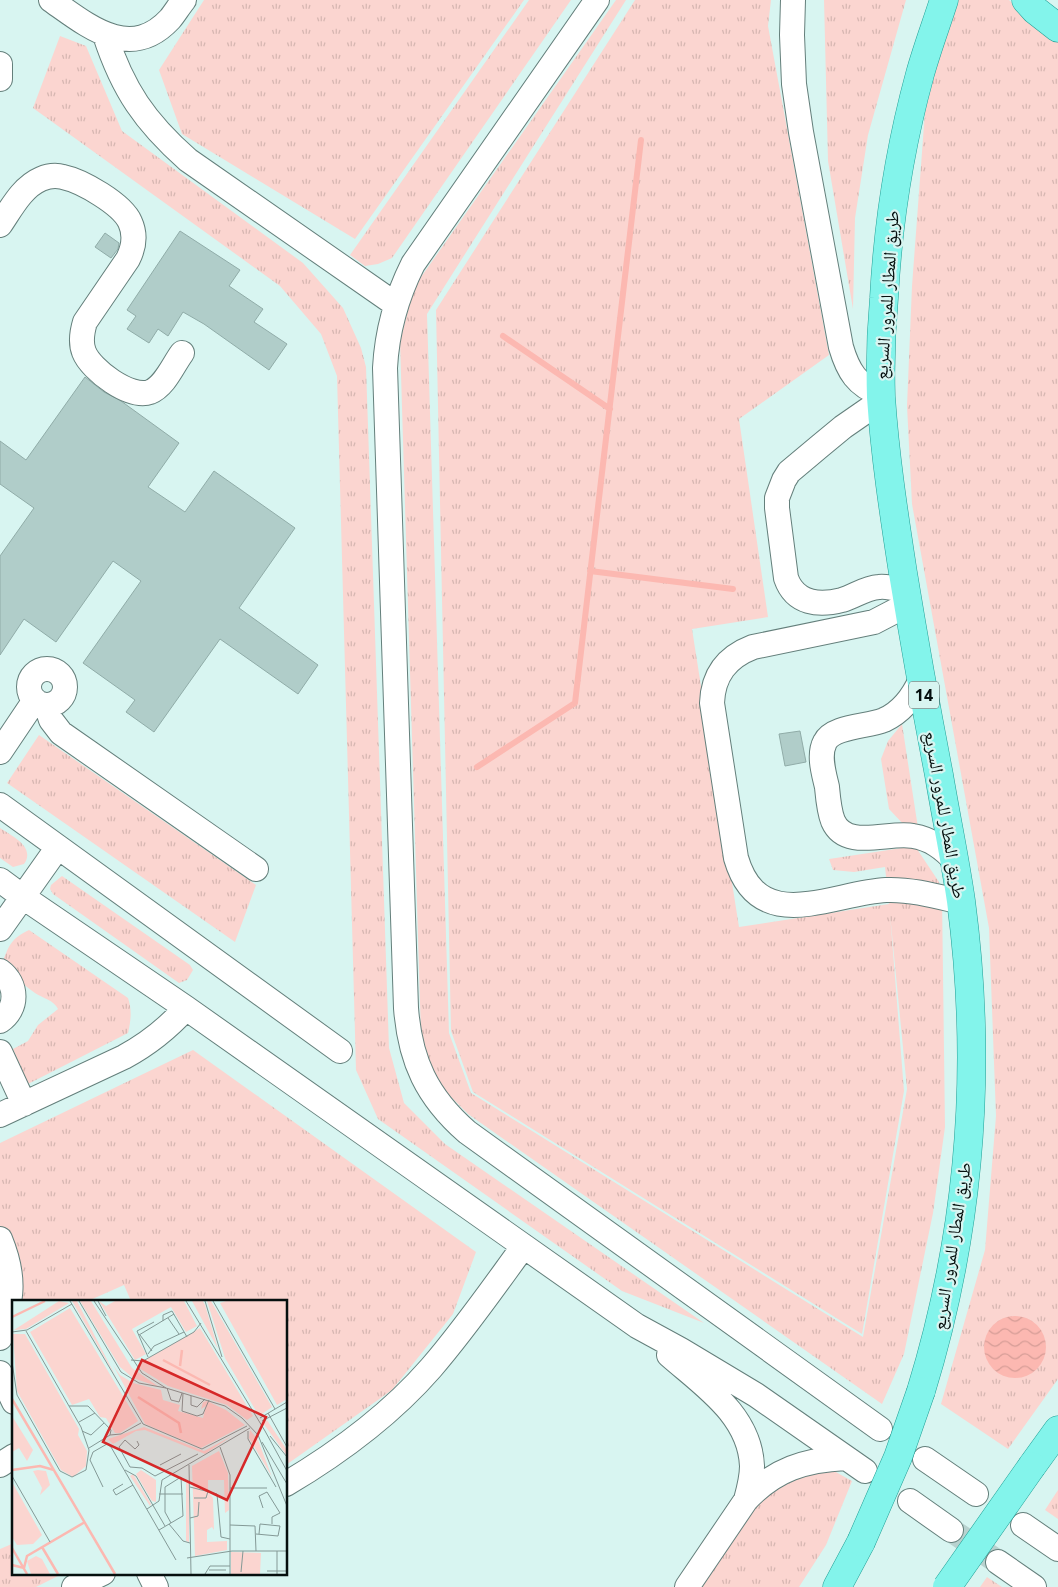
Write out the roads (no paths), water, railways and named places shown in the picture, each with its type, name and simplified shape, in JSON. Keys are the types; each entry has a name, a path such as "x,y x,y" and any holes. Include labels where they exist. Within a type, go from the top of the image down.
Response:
{"main road":[{"name":"طريق المطار للمرور السريع","path":"837,1587 861,1542 898,1457 937,1339 950,1280 960,1220 967,1159 972,1037 969,976 961,902 907,595 892,496 881,397 881,345 885,272 895,192 920,72 944,0"},
{"path":"1026,0 1035,10 1058,28"},
{"path":"948,1587 1058,1430"}],"lane":[{"path":"52,0 92,29 105,35 126,39 148,35 160,28 171,18 184,0"},
{"path":"597,0 409,270 395,304 386,347 384,368 406,1008 409,1035 418,1068 427,1086 452,1118 467,1132 880,1429"},
{"path":"793,0 794,84 801,132 841,347 853,376 869,390 881,397 790,472 780,488 777,508 786,578 794,593 808,601 829,602 842,600 867,589 879,587 893,588 907,595 897,610 874,622 753,647 732,657 719,673 715,683 712,703 736,858 744,880 752,888 766,899 784,905 797,906 870,891 888,890 916,892 961,902"},
{"path":"105,35 113,60 132,97 151,125 169,144 196,166 395,304"},
{"path":"0,64 0,80"},
{"path":"0,225 25,190 42,178 52,176 62,176 70,179 117,206 125,213 130,222 133,232 132,251 86,322 82,331 83,351 92,366 99,372 130,391 137,393 151,391 157,387 182,353"},
{"path":"921,679 910,699 893,715 873,724 839,731 826,739 821,753 831,813 837,828 850,837 901,834 913,836 936,844 954,861"},
{"path":"0,752 41,703 61,733 256,869"},
{"path":"0,805 340,1051"},
{"path":"0,929 58,847"},
{"path":"0,880 22,897 186,1008 637,1326 756,1395 856,1464 814,1460 784,1471 757,1488 746,1500 687,1587"},
{"path":"0,971 6,975 11,983 14,992 14,1002 10,1011 0,1021"},
{"path":"0,1115 142,1048 172,1023 186,1008"},
{"path":"0,1052 24,1104"},
{"path":"0,1239 6,1255 11,1284 8,1313 0,1337"},
{"path":"288,1483 342,1448 373,1424 402,1397 455,1339 523,1247"},
{"path":"637,1326 724,1405 742,1428 750,1450 752,1467 746,1500"},
{"path":"0,1373 12,1398"},
{"path":"0,1465 12,1457"},
{"path":"925,1459 976,1494"},
{"path":"910,1502 950,1530"},
{"path":"1023,1525 1058,1548"},
{"path":"998,1562 1034,1587"},
{"path":"74,1587 101,1574"},
{"path":"150,1574 156,1587"}],"water":[{"path":"1015,1316 1027,1318 1037,1325 1044,1335 1046,1347 1044,1359 1037,1369 1027,1376 1015,1378 1003,1376 993,1369 986,1359 984,1347 986,1335 993,1325 1003,1318"}],"waterway":[{"path":"477,767 575,703 641,140"},
{"path":"503,336 610,409"},
{"path":"590,571 733,589"}],"tunnel":[{"path":"951,1530 998,1562"}]}
